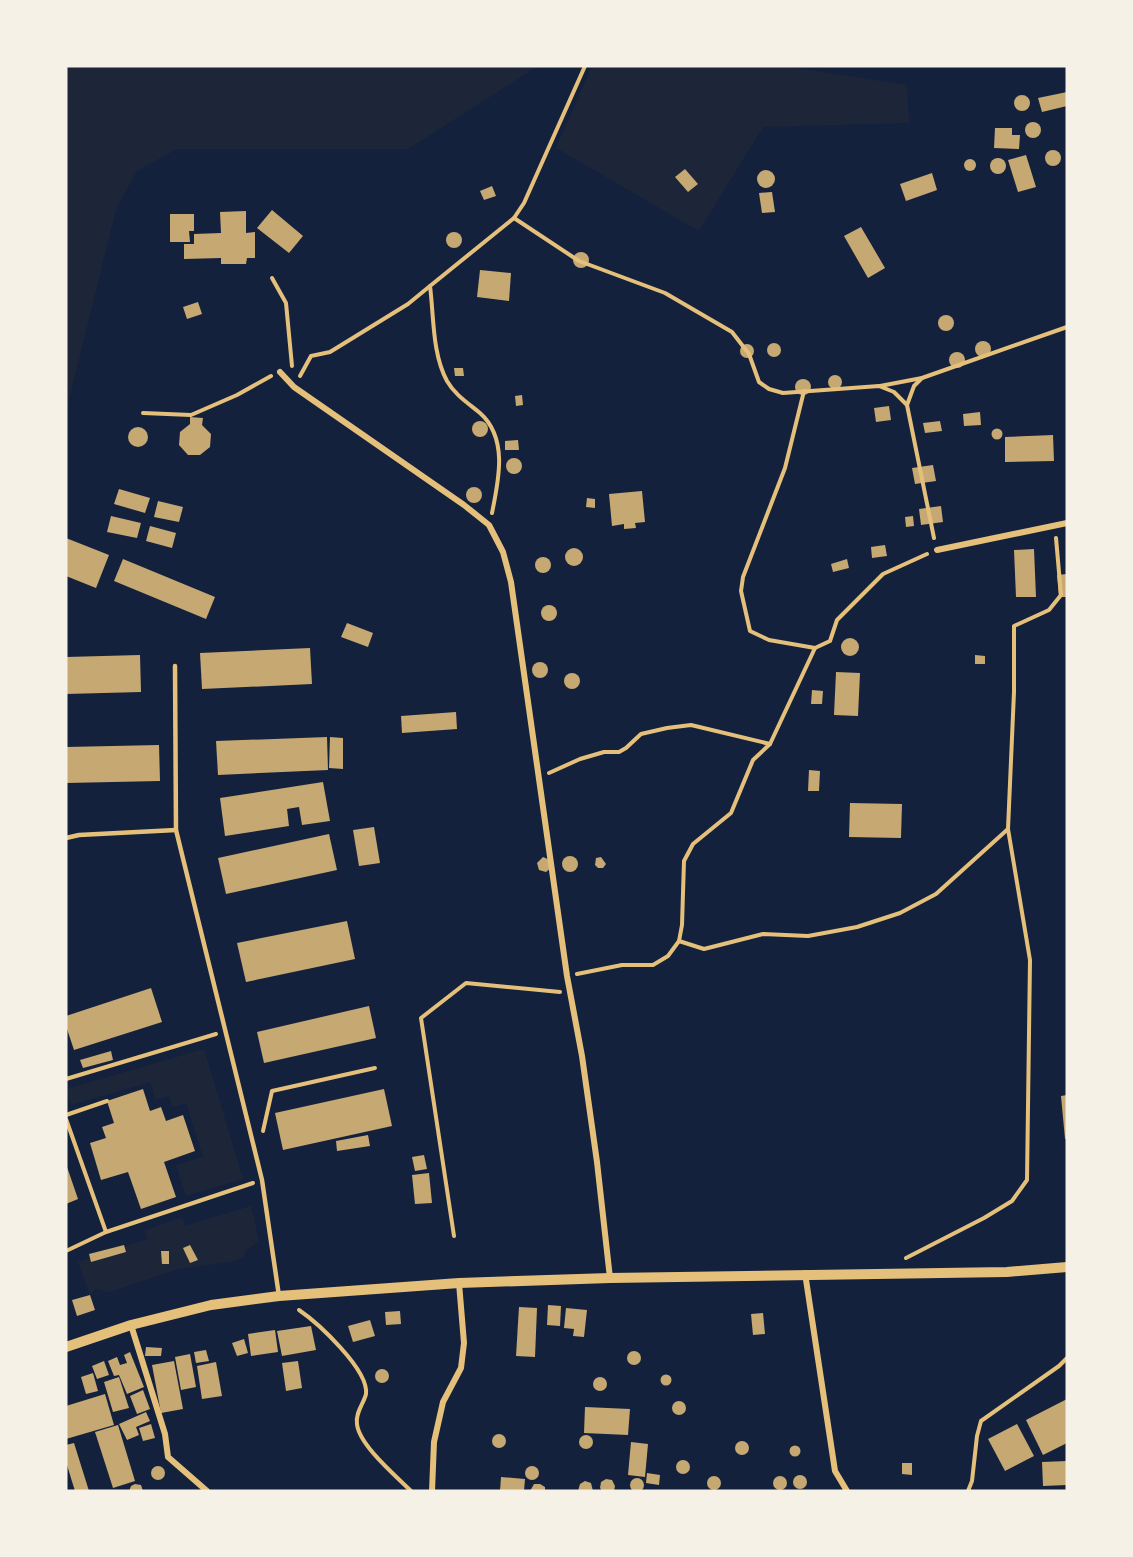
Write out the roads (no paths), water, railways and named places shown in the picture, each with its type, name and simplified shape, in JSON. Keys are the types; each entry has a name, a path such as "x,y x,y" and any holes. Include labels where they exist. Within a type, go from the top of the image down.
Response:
{"street":[{"path":"280,372 294,387 464,505 489,525 503,552 512,582 567,976 572,993 597,1162 610,1278"},
{"path":"937,549 1067,523"},
{"path":"66,1347 131,1325 211,1305 279,1296 459,1283 806,1273 1007,1272 1067,1267"},
{"path":"806,1273 835,1471 847,1491"},
{"path":"432,1491 434,1442 443,1402 461,1368 464,1343 459,1283"},
{"path":"131,1325 165,1434 168,1457 207,1491"}],"lane":[{"path":"175,666 177,830 262,1180 279,1296"},
{"path":"66,838 79,835 177,830"}]}
